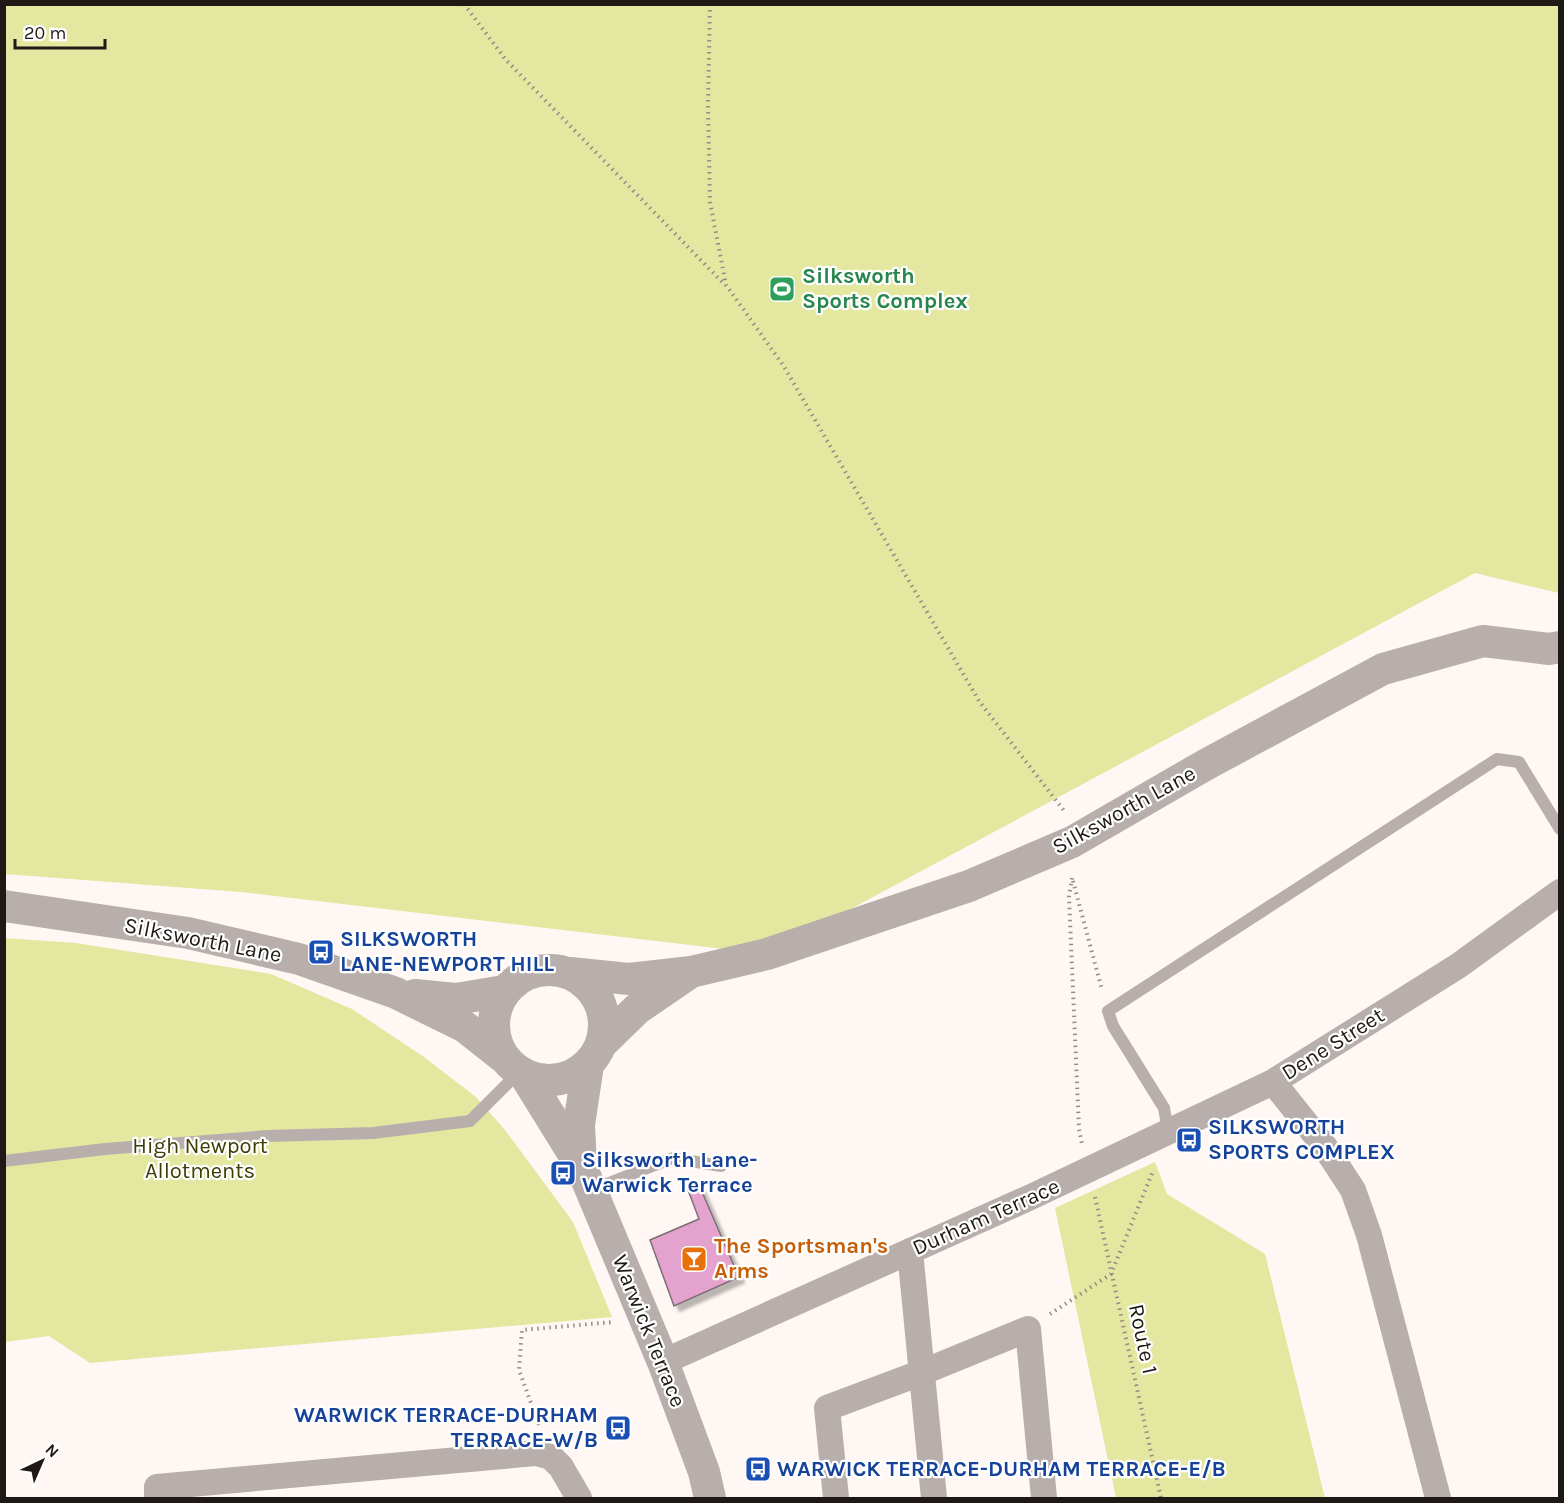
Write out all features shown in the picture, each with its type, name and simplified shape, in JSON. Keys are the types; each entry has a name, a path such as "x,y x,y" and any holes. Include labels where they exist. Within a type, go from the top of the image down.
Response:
{"street":[{"name":"Silksworth Lane","path":"396,993 456,999 504,991 518,978 535,971 553,969 629,979 691,972 767,954 969,886 1062,846 1383,669 1483,641 1556,652"},
{"name":"Dene Street","path":"1438,1498 1369,1235 1353,1190 1325,1147 1273,1082 1458,966 1560,892"},
{"name":"Silksworth Lane","path":"4,906 188,933 299,959 396,993 465,1027 516,1068 544,1081 568,1078 595,1054 637,1009 691,972"},
{"path":"570,973 588,986 600,1003 605,1024 595,1054"},
{"path":"504,991 494,1012 494,1035 516,1068"},
{"name":"Warwick Terrace","path":"585,1178 579,1125 595,1054"},
{"name":"Warwick Terrace","path":"516,1068 585,1178 663,1362 704,1472 710,1498"},
{"name":"Durham Terrace","path":"663,1362 1032,1196 1273,1082"},
{"path":"910,1251 934,1498"},
{"path":"836,1498 827,1408 1028,1329 1044,1498"},
{"path":"157,1498 157,1487 536,1453 551,1457 561,1467 579,1498"}],"lane":[{"path":"1168,1131 1164,1108 1113,1026 1108,1011 1497,759 1519,762 1560,829"},
{"path":"4,1161 105,1149 268,1136 373,1132 470,1121 516,1068"},
{"path":"585,1178 673,1158 721,1166"}],"path":[{"path":"464,4 506,60 726,285 783,365 979,701 1066,813"},
{"path":"710,4 708,105 710,202 726,285"},
{"path":"1084,1154 1079,1129 1074,1039 1069,897 1072,878 1108,1011"},
{"path":"1028,1329 1111,1274 1168,1131"},
{"name":"Route 1","path":"1094,1187 1161,1498"},
{"path":"551,1457 519,1370 522,1330 615,1322 642,1311"}],"green space":[{"name":"Silksworth Sports Complex","path":"4,5 1559,5 1559,593 1475,573 767,954 241,892 5,874"},
{"name":"High Newport Allotments","path":"4,938 76,943 271,974 352,1009 424,1057 476,1097 505,1130 573,1222 612,1317 90,1363 49,1336 5,1342"},
{"path":"1155,1162 1167,1194 1265,1254 1325,1498 1116,1498 1055,1208"}],"building":[{"name":"The Sportsman's Arms","path":"699,1185 739,1277 674,1306 650,1240 699,1219 688,1190"}],"place":[{"name":"Silksworth Sports Complex","path":"782,289"},
{"name":"SILKSWORTH LANE-NEWPORT HILL","path":"321,952"},
{"name":"SILKSWORTH SPORTS COMPLEX","path":"1189,1140"},
{"name":"Silksworth Lane- Warwick Terrace","path":"563,1173"},
{"name":"The Sportsman's Arms","path":"694,1259"},
{"name":"WARWICK TERRACE-DURHAM TERRACE-W/B","path":"618,1428"},
{"name":"WARWICK TERRACE-DURHAM TERRACE-E/B","path":"758,1469"}]}
